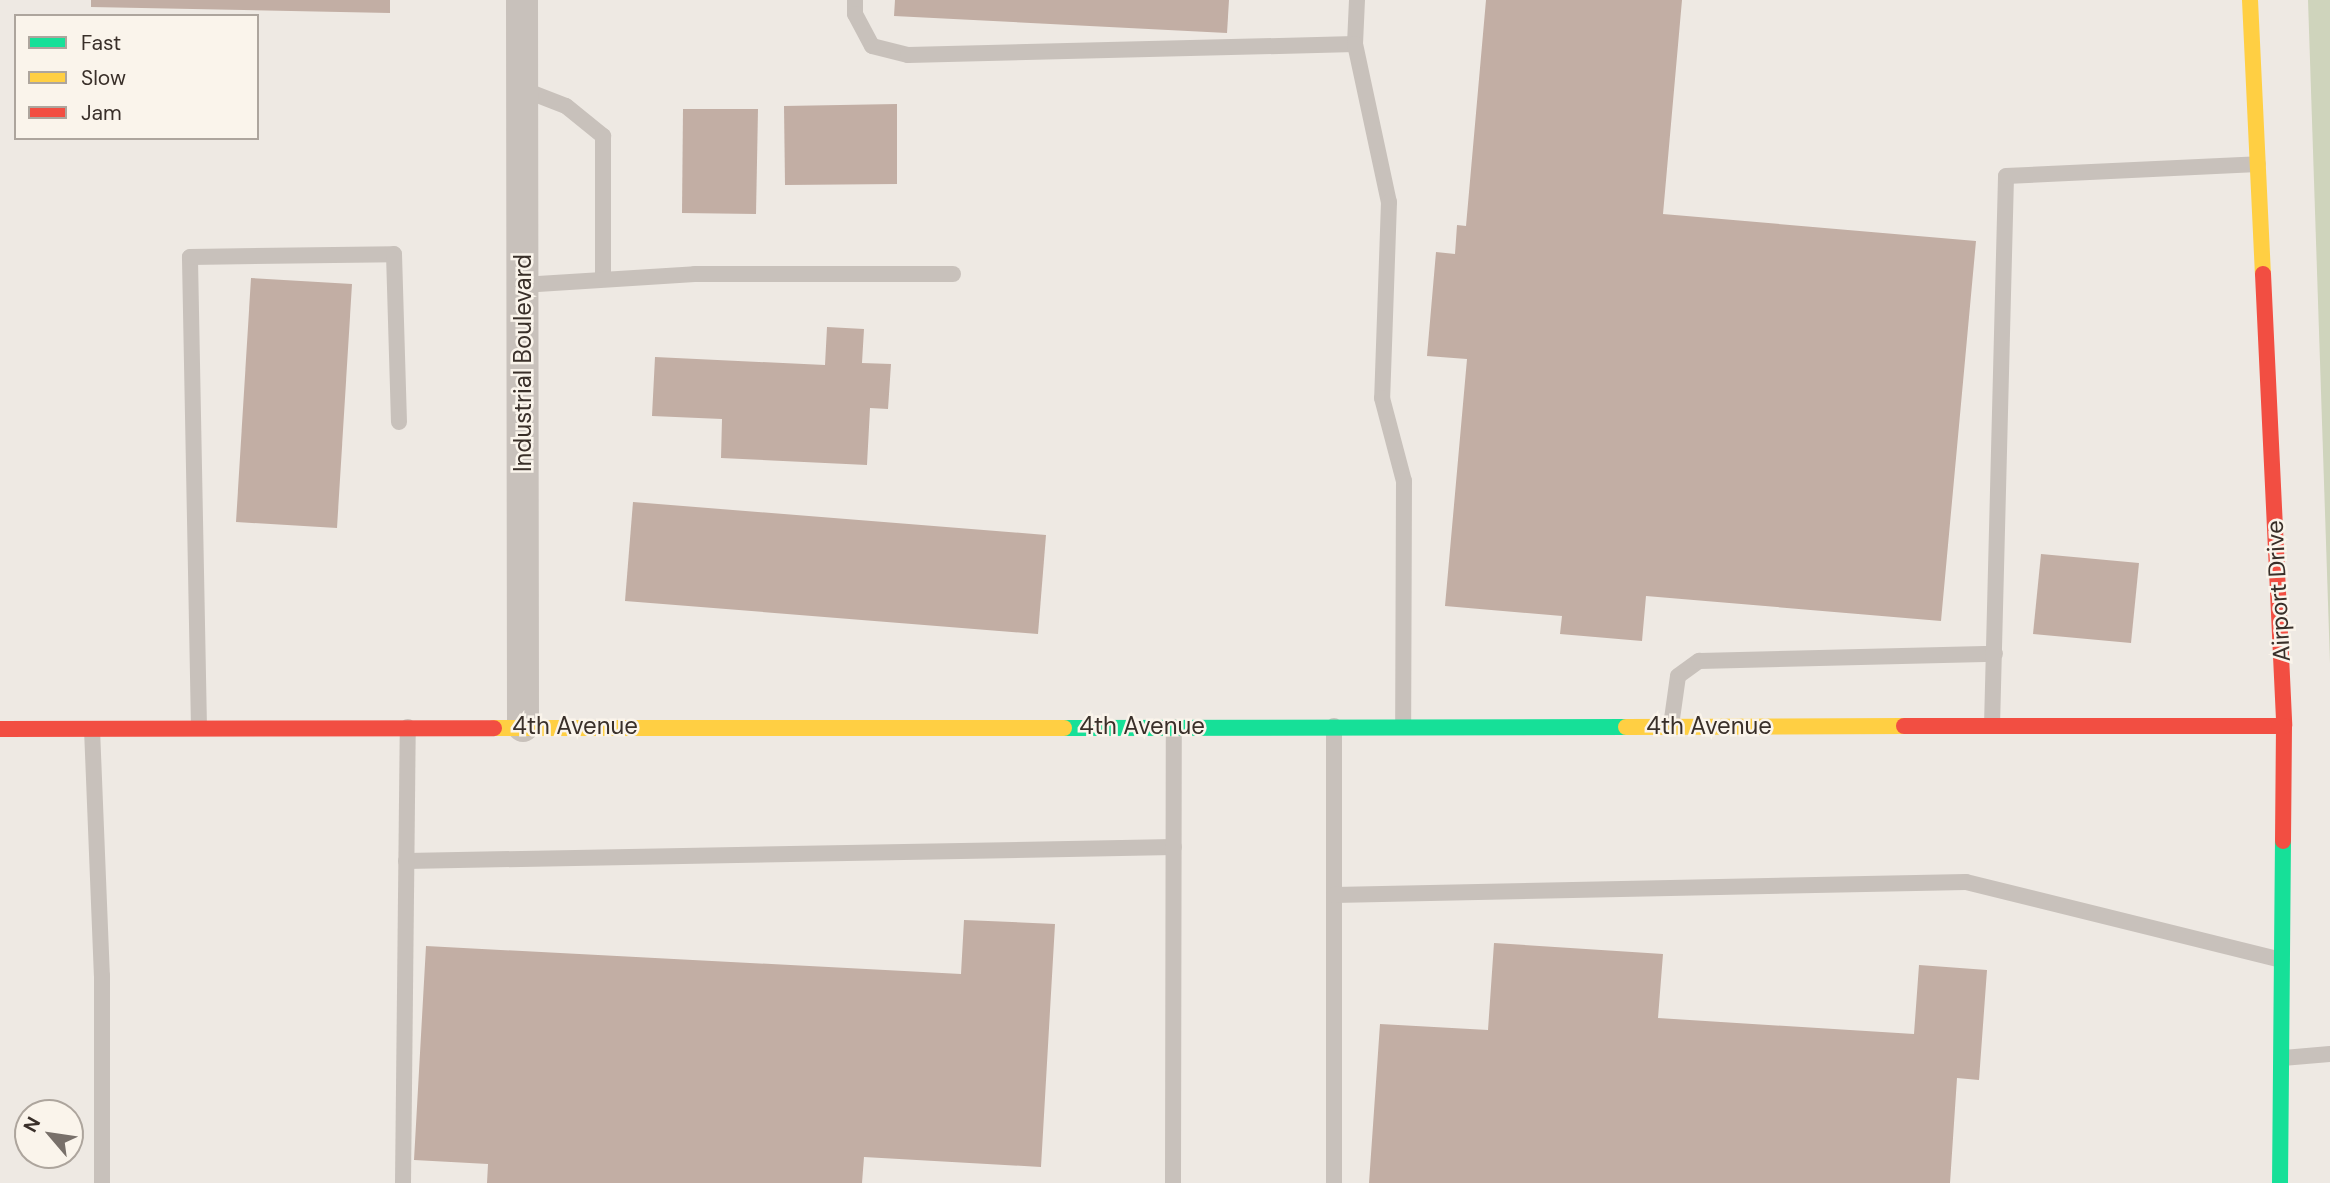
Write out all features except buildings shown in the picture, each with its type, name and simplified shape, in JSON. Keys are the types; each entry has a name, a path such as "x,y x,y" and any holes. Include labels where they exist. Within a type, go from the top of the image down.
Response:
{"street":[{"name":"Industrial Boulevard","path":"522,0 523,726"},
{"name":"Airport Drive","path":"2250,0 2284,726 2280,1183"},
{"name":"4th Avenue","path":"0,729 523,726 2284,726"}],"lane":[{"path":"855,0 855,13 872,46 908,55 1355,44"},
{"path":"1357,0 1355,44 1389,202 1382,398 1404,481 1403,726"},
{"path":"522,89 566,106 603,136 603,279"},
{"path":"1992,726 2006,176 2259,164"},
{"path":"199,728 190,257 394,254 399,422"},
{"path":"522,285 695,274 953,274"},
{"path":"1671,726 1678,676 1699,661 1995,654"},
{"path":"1173,1183 1174,726"},
{"path":"1334,726 1334,1183"},
{"path":"403,1183 408,727"},
{"path":"92,729 102,976 102,1183"},
{"path":"406,861 1174,847"},
{"path":"1334,895 1966,882 2282,961"},
{"path":"2282,1058 2330,1054"}],"green space":[{"path":"2308,0 2330,0 2330,663"}],"traffic: fast":[{"path":"1064,728 1626,727"},
{"path":"2280,1183 2283,841"}],"traffic: slow":[{"path":"2250,0 2263,274"},
{"path":"1626,727 1904,726"},
{"path":"494,728 1064,728"}],"traffic: jam":[{"path":"2263,274 2284,726 2283,841"},
{"path":"1904,726 2284,726"},
{"path":"0,729 494,728"}]}
